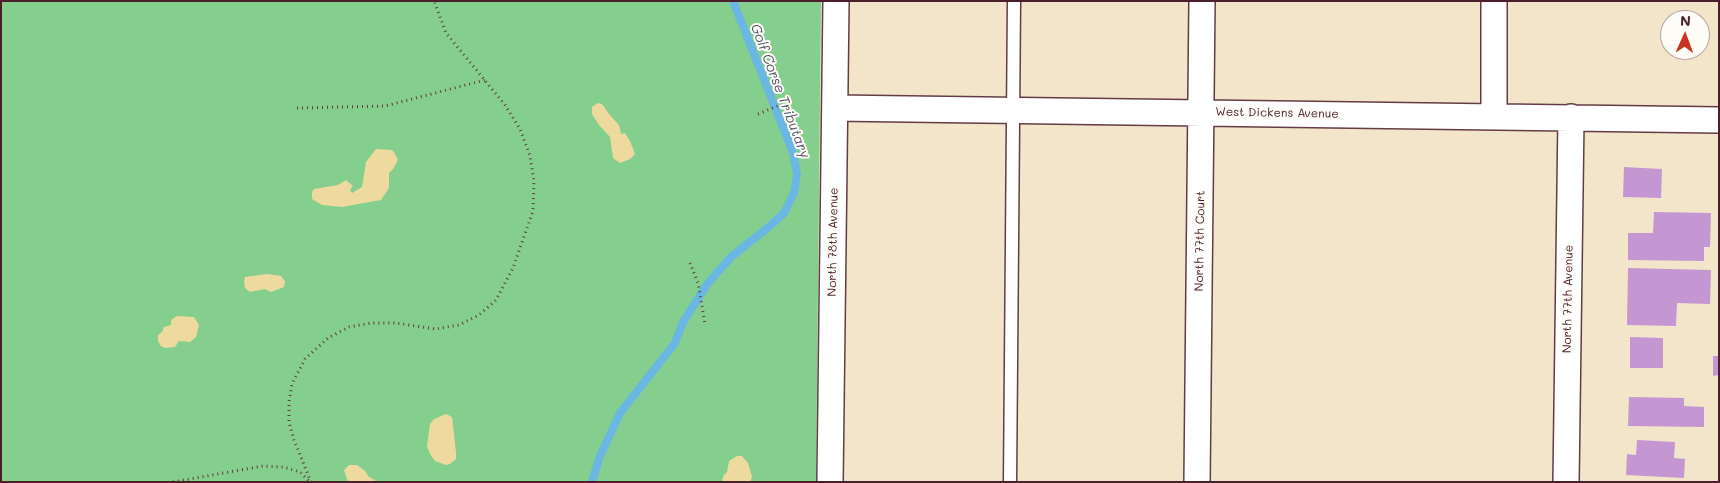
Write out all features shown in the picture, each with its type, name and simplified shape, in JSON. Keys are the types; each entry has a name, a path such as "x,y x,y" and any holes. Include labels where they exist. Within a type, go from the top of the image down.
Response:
{"street":[{"name":"North 78th Avenue","path":"830,482 836,1"},
{"name":"North 77th Court","path":"1197,482 1202,1"},
{"path":"1494,1 1494,116"},
{"name":"West Dickens Avenue","path":"834,108 1719,120"},
{"name":"North 77th Avenue","path":"1566,482 1570,117"}],"lane":[{"path":"1010,482 1014,1"}],"path":[{"path":"310,482 289,422 289,402 292,384 305,359 328,338 349,328 371,323 396,323 436,329 459,325 479,315 496,300 513,268 533,211 534,182 530,156 520,129 505,105 446,33 434,1"},
{"path":"297,108 386,106 485,80"},
{"path":"758,114 785,103"},
{"path":"690,263 698,283 705,324"},
{"path":"173,482 263,466 283,467 300,472 310,482"}],"green space":[{"path":"1,1 821,1 816,482 1,482"}],"sand":[{"path":"598,103 602,104 619,125 621,134 625,133 630,141 635,154 630,159 620,163 613,158 610,137 592,114 592,107"},
{"path":"376,149 392,150 398,160 389,173 389,188 381,200 342,207 322,205 312,199 314,189 338,185 346,180 353,186 350,190 352,193 362,187 366,162"},
{"path":"267,274 281,276 285,281 284,287 271,292 265,289 250,292 245,288 245,277"},
{"path":"177,316 194,317 199,325 196,337 190,342 179,341 175,347 165,348 158,341 158,335 164,327 171,325 171,320"},
{"path":"446,414 452,417 456,459 446,465 435,461 427,446 430,424 434,419"},
{"path":"737,456 742,456 748,463 752,477 750,482 724,482 722,480 727,472 729,461"},
{"path":"349,465 357,465 369,477 378,482 348,482 344,470"}],"building":[{"path":"1624,167 1662,169 1661,198 1623,197"},
{"path":"1654,212 1711,213 1710,247 1704,247 1704,261 1628,260 1628,233 1653,233"},
{"path":"1628,268 1711,270 1710,304 1677,303 1676,326 1627,325"},
{"path":"1630,337 1663,338 1663,368 1630,368"},
{"path":"1713,356 1719,356 1719,375 1713,376"},
{"path":"1629,397 1684,398 1684,406 1704,407 1704,427 1628,426"},
{"path":"1637,440 1675,442 1674,458 1685,459 1684,478 1626,475 1627,454 1636,455"}],"waterway":[{"name":"Golf Corse Tributary","path":"592,482 600,456 620,413 675,343 683,322 708,283 732,256 784,213 794,193 797,174 793,153 733,1"}]}
